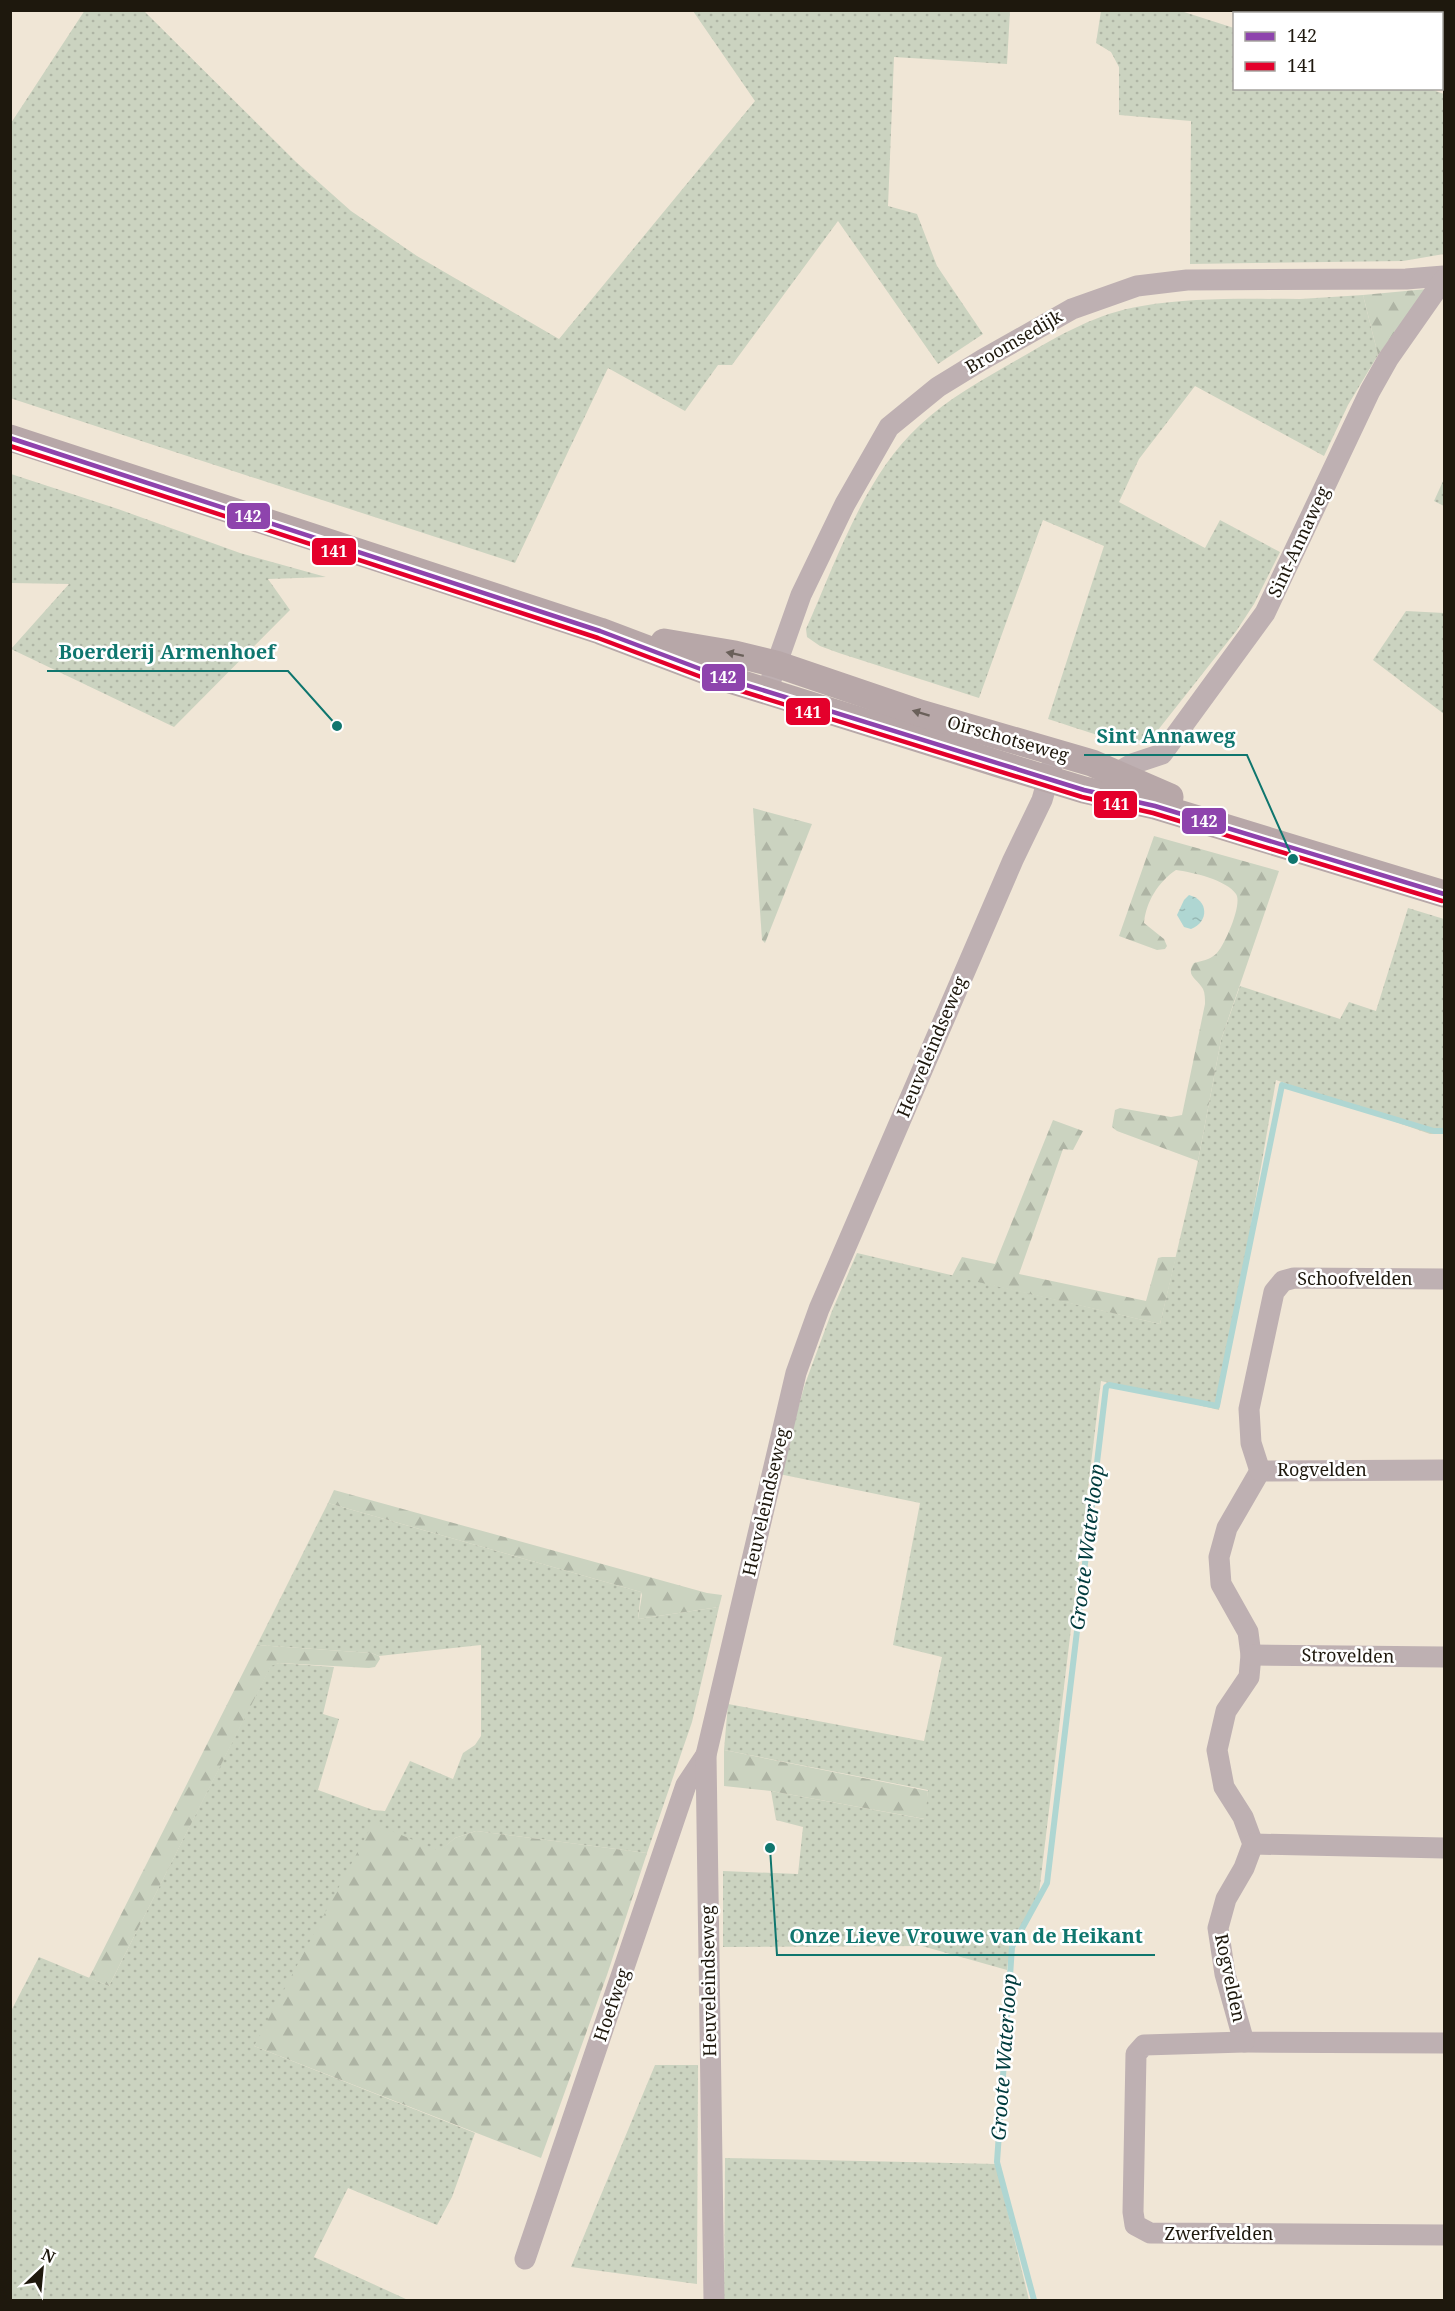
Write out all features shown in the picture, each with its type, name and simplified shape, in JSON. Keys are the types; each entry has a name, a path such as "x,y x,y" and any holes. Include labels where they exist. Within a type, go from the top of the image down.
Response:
{"main road":[{"name":"Oirschotseweg","path":"10,438 600,631 728,679 767,691 1052,766 1092,763 1118,772 1159,793 1444,878"},
{"name":"Oirschotseweg","path":"600,631 735,654 776,664 920,713 1052,766 1084,789 1155,806 1444,894"}],"street":[{"name":"Broomsedijk","path":"767,691 801,596 845,504 889,427 938,387 982,360 1072,309 1137,286 1186,280 1444,277"},
{"name":"Sint-Annaweg","path":"1118,772 1132,764 1162,754 1265,613 1374,383 1444,277"},
{"name":"Heuveleindseweg","path":"714,2301 706,1755 796,1373 819,1309 1013,860 1041,801 1052,766"},
{"name":"Schoofvelden","path":"1260,1471 1251,1443 1250,1409 1274,1292 1283,1281 1294,1278 1444,1280"},
{"name":"Rogvelden","path":"1444,1470 1260,1471 1227,1528 1219,1557 1221,1584 1248,1632 1251,1655 1249,1677 1226,1711 1217,1750 1224,1787 1243,1817 1253,1844 1244,1868 1226,1899 1218,1928 1225,1974 1244,2042 1444,2043"},
{"name":"Strovelden","path":"1251,1655 1444,1658"},
{"name":"Hoefweg","path":"525,2259 686,1785 706,1755"},
{"path":"1253,1844 1444,1848"},
{"name":"Zwerfvelden","path":"1244,2042 1144,2045 1136,2054 1133,2212 1135,2225 1150,2234 1444,2235"}],"green space":[{"path":"85,10 144,11 296,162 351,211 417,256 559,339 755,101 693,11 1010,11 1007,64 894,57 888,206 917,214 937,266 983,334 938,364 838,221 732,365 718,365 685,411 608,368 515,563 10,398 11,123"},
{"path":"1101,11 1181,11 1233,28 1233,90 1433,90 1444,94 1444,254 1403,261 1190,264 1191,121 1119,115 1119,67 1111,52 1096,43"},
{"path":"1427,289 1378,355 1363,295"},
{"path":"1363,295 1378,355 1348,405 1324,456 1195,386 1139,459 1119,502 1205,548 1220,520 1280,552 1254,604 1237,630 1158,730 1145,741 1125,742 1048,719 1104,546 1043,520 979,698 839,653 820,646 807,637 806,629 840,548 867,494 883,469 920,425 969,388 1065,333 1094,319 1125,309 1201,300 1300,299"},
{"path":"11,474 118,509 240,553 326,577 268,579 290,610 174,727 11,649 69,584 11,583"},
{"path":"1444,479 1444,506 1434,501"},
{"path":"1406,611 1444,613 1444,714 1373,660"},
{"path":"753,808 812,824 765,943 762,940"},
{"path":"1154,836 1279,871 1221,1040 1198,1161 1117,1131 1112,1127 1115,1110 1120,1108 1171,1117 1182,1115 1205,1004 1204,991 1191,974 1192,967 1194,963 1211,958 1219,950 1228,935 1237,907 1236,894 1225,885 1200,875 1176,870 1154,893 1145,915 1144,923 1164,939 1167,946 1165,949 1157,950 1119,936"},
{"path":"1408,908 1444,919 1444,1134 1430,1134 1276,1080 1219,1410 1101,1381 1039,1893 1008,1961 1007,1970 922,1946 723,1947 723,1871 798,1874 803,1827 776,1820 771,1791 924,1819 928,1790 724,1750 728,1704 924,1741 942,1657 893,1645 920,1503 779,1474 805,1384 832,1311 857,1253 1160,1324 1198,1161 1221,1040 1240,986 1340,1019 1349,1002 1376,1011"},
{"path":"1053,1120 1083,1131 1073,1150 1063,1149 1019,1274 1146,1301 1158,1258 1176,1257 1160,1324 952,1276 962,1257 995,1264"},
{"path":"334,1490 707,1593 722,1595 719,1607 638,1619 641,1592 328,1503"},
{"path":"328,1503 641,1592 638,1619 719,1607 692,1722 647,1853 476,1831 455,1838 254,2046 475,2133 452,2197 437,2225 348,2188 314,2257 408,2300 11,2300 10,2013 39,1957 109,1986 271,1665 279,1663 334,1667 323,1714 339,1719 318,1790 373,1810 385,1811 410,1761 453,1779 463,1753 475,1745 481,1736 481,1645 379,1656 371,1653 257,1645"},
{"path":"257,1645 371,1653 379,1656 380,1659 375,1667 369,1668 279,1663 271,1666 109,1986 89,1978"},
{"path":"724,1750 928,1791 925,1819 771,1791 724,1786"},
{"path":"373,1823 439,1851 455,1838 476,1831 647,1853 607,1975 541,2158 254,2046"},
{"path":"655,2065 698,2065 697,2284 571,2267"},
{"path":"725,2158 996,2164 1029,2300 724,2300"}],"water":[{"path":"1189,895 1200,901 1204,911 1201,921 1191,929 1184,927 1177,915"}],"waterway":[{"name":"Groote Waterloop","path":"1034,2300 997,2162 1012,1947 1047,1883 1106,1387 1109,1385 1217,1406 1282,1085 1434,1131 1444,1131"}],"transit line":[{"name":"142","path":"10,438 600,631 727,679 1084,790 1155,806 1444,894"},
{"name":"141","path":"10,446 598,638 725,686 1082,797 1153,813 1442,901"}],"place":[{"name":"Boerderij Armenhoef","path":"337,726"},
{"name":"Sint Annaweg","path":"1293,859"},
{"name":"Onze Lieve Vrouwe van de Heikant","path":"770,1848"}]}
